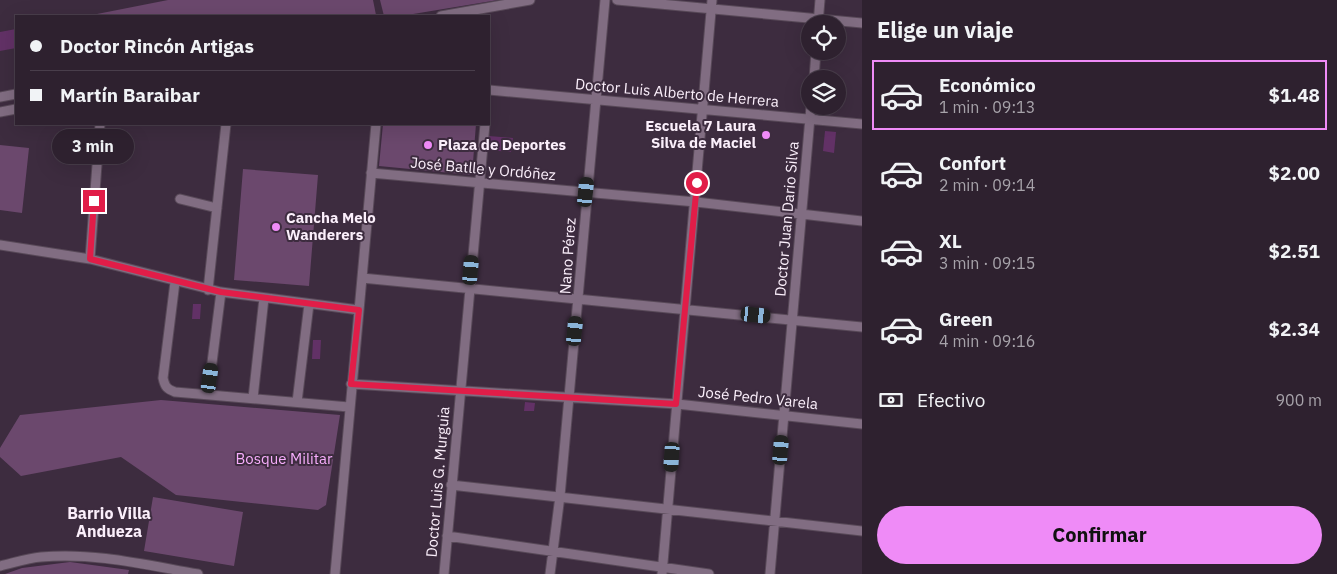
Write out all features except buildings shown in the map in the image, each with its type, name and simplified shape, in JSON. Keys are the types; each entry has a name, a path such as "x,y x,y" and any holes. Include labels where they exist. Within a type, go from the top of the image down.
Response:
{"street":[{"path":"447,15 530,0"},
{"name":"Nano Pérez","path":"550,574 560,496 586,192 605,0"},
{"path":"617,0 712,4 801,18"},
{"path":"819,15 820,0"},
{"path":"662,571 712,4"},
{"path":"846,22 862,23"},
{"name":"Doctor Luis Alberto de Herrera","path":"490,90 862,124"},
{"path":"0,98 15,94"},
{"path":"0,112 15,109"},
{"name":"Doctor Juan Dario Silva","path":"770,574 810,115"},
{"path":"90,259 100,125"},
{"path":"208,290 226,125"},
{"path":"335,574 376,125"},
{"name":"Doctor Luis G. Murguia","path":"444,574 485,125"},
{"name":"José Batlle y Ordóñez","path":"371,173 696,202 862,221"},
{"path":"180,199 217,208"},
{"path":"0,245 90,259 208,290 359,310"},
{"path":"362,278 684,308 862,327"},
{"path":"175,282 163,378 165,386 175,392 349,407"},
{"path":"208,394 221,292"},
{"path":"253,398 264,298"},
{"path":"297,402 310,304"},
{"name":"José Pedro Varela","path":"351,384 676,404 784,414 862,424"},
{"path":"451,485 560,496 668,511 862,531"},
{"path":"447,536 553,551 662,571 709,574"},
{"path":"0,566 39,557 106,557 198,574"}],"green space":[{"path":"168,0 373,0 376,15 97,15"},
{"path":"380,0 498,0 407,15 384,15"},
{"name":"Plaza de Deportes","path":"383,125 476,125 472,175 379,166"},
{"path":"0,145 29,148 22,213 0,210"},
{"name":"Cancha Melo Wanderers","path":"243,169 318,175 309,286 234,280"},
{"name":"Bosque Militar","path":"161,400 340,415 326,505 318,510 176,495 121,457 21,476 0,457 0,448 20,415"},
{"path":"153,497 243,512 234,566 144,551"},
{"path":"70,562 129,570 128,574 5,574 22,568"}],"place":[{"name":"Escuela 7 Laura Silva de Maciel","path":"766,135"},
{"name":"Plaza de Deportes","path":"428,145"},
{"name":"Cancha Melo Wanderers","path":"276,227"}],"district":[{"name":"Barrio Villa Andueza","path":"109,522"}],"route":[{"path":"94,201 90,259 175,282 221,292 359,310 351,384 676,404 697,183"}]}
